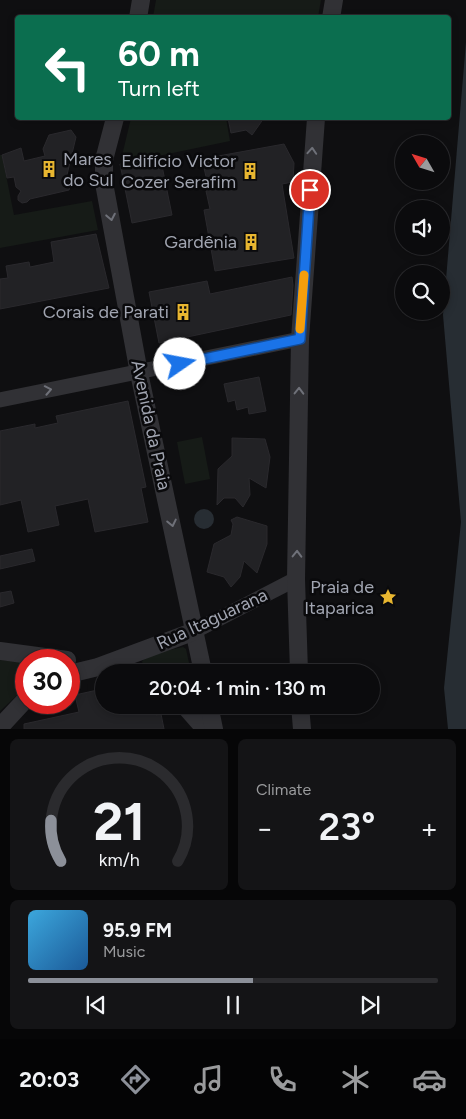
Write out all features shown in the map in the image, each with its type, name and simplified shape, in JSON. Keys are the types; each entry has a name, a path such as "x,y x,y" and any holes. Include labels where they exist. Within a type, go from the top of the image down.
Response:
{"street":[{"path":"138,15 141,0"},
{"path":"332,15 334,0"},
{"name":"Avenida da Praia","path":"114,120 104,160 103,176 140,373 201,664"},
{"path":"299,664 296,579 300,339 316,120"},
{"path":"0,400 300,339"},
{"name":"Rua Itaguarana","path":"106,664 195,632 296,579"},
{"path":"0,651 15,653"},
{"path":"136,664 135,661 142,651"},
{"path":"80,663 95,666"},
{"name":"Rua Itaguarana","path":"80,671 95,668"},
{"path":"0,727 15,711"},
{"path":"192,714 205,729"},
{"path":"211,714 214,729"},
{"path":"301,714 302,729"}],"shaded area":[{"path":"156,0 321,0 318,15 153,15"},
{"path":"466,42 466,729 448,729 444,688 461,522 443,320 450,320 450,265 447,265 448,255 450,255 450,232"},
{"path":"131,120 226,120 230,141 120,164"},
{"path":"0,155 2,155 14,215 92,201 98,230 0,248"},
{"path":"202,437 210,479 185,484 177,442"},
{"path":"204,509 211,512 214,519 211,526 204,529 197,526 194,519 197,512"},
{"path":"183,647 186,649 189,664 143,664 142,661 151,654"},
{"path":"0,660 15,662 15,697 0,711"}],"building":[{"path":"228,120 263,120 252,135 246,130 231,133"},
{"name":"Mares do Sul","path":"71,130 76,137 66,179 71,184 69,190 30,199 22,203 18,200 21,191 16,187 14,177 7,178 2,155 21,148 24,161 45,156 43,149 49,135"},
{"path":"284,144 294,163 293,182 282,184 294,258 215,271 204,210 210,209 206,191 209,190 202,159"},
{"path":"160,156 172,215 132,223 120,164"},
{"path":"96,234 109,288 0,309 0,279 8,278 6,266 29,262 30,267 54,262 51,242"},
{"path":"292,277 291,315 159,343 149,292 207,281 210,294"},
{"path":"259,377 266,411 249,414 248,407 237,410 235,400 228,402 224,384"},
{"path":"128,401 146,487 141,488 148,522 95,532 88,499 55,506 59,525 28,532 21,500 0,505 0,431 35,424 35,428 58,423 56,416"},
{"path":"232,438 265,439 270,457 266,488 249,478 250,495 243,507 235,498 224,498 217,505 218,469 232,456"},
{"path":"237,517 267,526 267,544 257,573 244,561 240,577 231,587 224,577 207,572 214,544 231,535 233,524 231,520"},
{"path":"32,549 35,561 0,569 0,556"},
{"path":"11,591 14,603 0,607 0,593"},
{"path":"95,691 95,714 161,714 164,729 24,729 24,724 70,714 80,714 80,694"}],"slow traffic":[{"path":"300,329 304,275"}],"place":[{"name":"Mares do Sul","path":"49,169"},
{"name":"Edifício Victor Cozer Serafim","path":"250,171"},
{"name":"Gardênia","path":"251,242"},
{"name":"Corais de Parati","path":"183,312"},
{"name":"Praia de Itaparica","path":"388,597"}],"route":[{"path":"180,364 300,339 310,190"}]}
